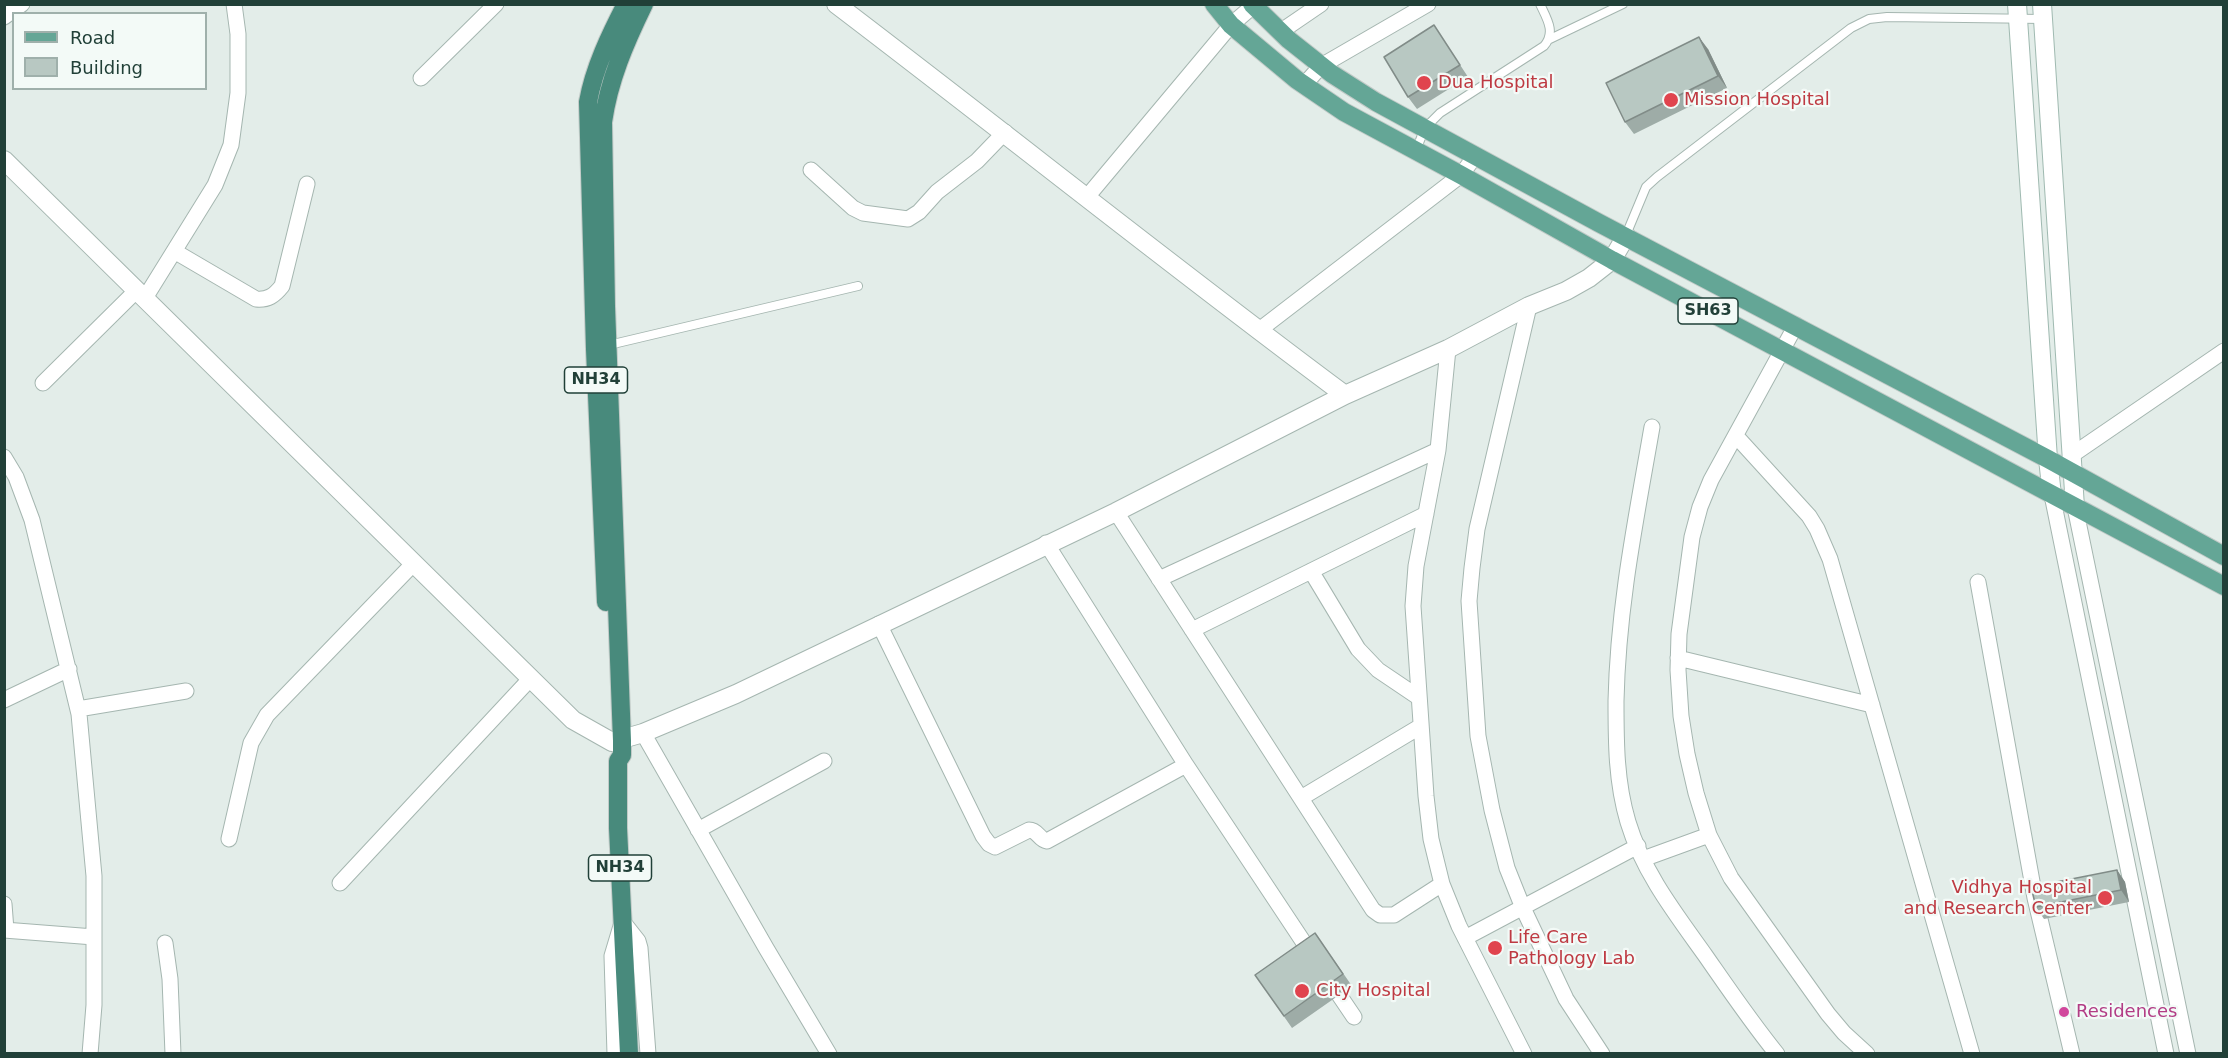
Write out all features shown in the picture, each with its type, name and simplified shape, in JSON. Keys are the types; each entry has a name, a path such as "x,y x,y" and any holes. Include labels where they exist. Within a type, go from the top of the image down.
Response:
{"highway":[{"name":"NH34","path":"626,4 592,80 588,102 602,347 617,742 613,755 618,761 618,828 629,1053"},
{"name":"NH34","path":"602,347 606,306 603,122 616,63 644,4"}],"main road":[{"name":"SH63","path":"1214,4 1231,25 1304,85 1344,112 1612,260 2223,586"},
{"name":"SH63","path":"1253,5 1280,32 1322,66 1376,102 2048,459 2072,463 2223,556"},
{"path":"2184,564 2195,540"}],"street":[{"path":"4,17 22,4"},
{"path":"43,383 141,294 174,250 215,185 231,145 238,93 238,34 234,4"},
{"path":"421,78 496,4"},
{"path":"836,4 1005,132 1258,331 1346,395"},
{"path":"1280,32 1321,4"},
{"path":"1304,85 1322,66 1428,4"},
{"path":"1087,197 1231,25 1253,5"},
{"path":"2017,12 2052,495 2166,1053"},
{"path":"2042,12 2075,507 2188,1053"},
{"path":"811,170 853,208 863,213 908,219 919,212 937,192 977,161 1005,132"},
{"path":"1258,331 1461,175 1476,155"},
{"path":"4,160 573,720 617,742 736,694 1046,543 1116,512 1346,395 1448,349 1581,282 1612,260 1626,236"},
{"path":"174,250 256,299 266,300 282,286 307,184"},
{"path":"1530,306 1478,529 1469,601 1478,736 1492,810 1507,868 1523,908 1566,999 1602,1053"},
{"path":"1796,325 1711,480 1700,507 1692,537 1679,634 1678,658 1682,716 1696,793 1709,834 1731,878 1828,1014 1844,1033 1867,1053"},
{"path":"1448,349 1438,450 1416,566 1413,606 1418,697 1431,839 1442,884 1465,939 1524,1053"},
{"path":"2072,463 2223,351"},
{"path":"1652,427 1622,604 1617,658 1616,735 1619,782 1628,823 1640,853 1662,894 1758,1030 1777,1053"},
{"path":"1736,436 1809,516 1830,559 1972,1053"},
{"path":"1159,579 1438,450"},
{"path":"4,457 15,477 32,520 78,709 94,876 94,1005 90,1053"},
{"path":"1116,512 1374,910 1380,915 1394,915 1442,884"},
{"path":"1192,630 1426,514"},
{"path":"1046,543 1186,765 1354,1017"},
{"path":"229,839 251,743 258,728 267,715 414,563"},
{"path":"1311,571 1367,661 1418,697"},
{"path":"1978,582 2035,898 2072,1053"},
{"path":"879,624 983,836 989,844 995,847 1029,830 1047,841 1186,765"},
{"path":"1678,658 1872,705"},
{"path":"4,700 69,669"},
{"path":"340,883 531,678"},
{"path":"78,709 186,691"},
{"path":"1301,798 1421,726"},
{"path":"643,733 829,1053"},
{"path":"698,830 824,761"},
{"path":"2113,795 2134,791"},
{"path":"1465,939 1523,908 1640,853 1709,834"},
{"path":"4,903 5,930 94,937"},
{"path":"2138,914 2158,908"},
{"path":"615,1053 612,956 623,922"},
{"path":"623,922 638,941 640,948 648,1053"},
{"path":"165,943 170,979 173,1053"},
{"path":"2161,1030 2182,1025"}],"lane":[{"path":"1540,4 1549,23 1550,39"},
{"path":"1415,151 1425,128 1440,113 1544,46 1550,39 1623,4"},
{"path":"1626,236 1646,188 1656,177 1851,28 1869,20 1887,17 2042,12"},
{"path":"602,347 858,286"}],"building":[{"path":"1434,25 1460,65 1408,97 1384,57"},
{"path":"1699,37 1718,76 1625,122 1606,83"},
{"path":"2117,870 2121,890 2036,907 2031,887"},
{"path":"1315,933 1343,974 1284,1016 1255,975"}],"place":[{"name":"Dua Hospital","path":"1424,83"},
{"name":"Mission Hospital","path":"1671,100"},
{"name":"Vidhya Hospital and Research Center","path":"2105,898"},
{"name":"Life Care Pathology Lab","path":"1495,948"},
{"name":"City Hospital","path":"1302,991"},
{"name":"Residences","path":"2064,1012"}]}
